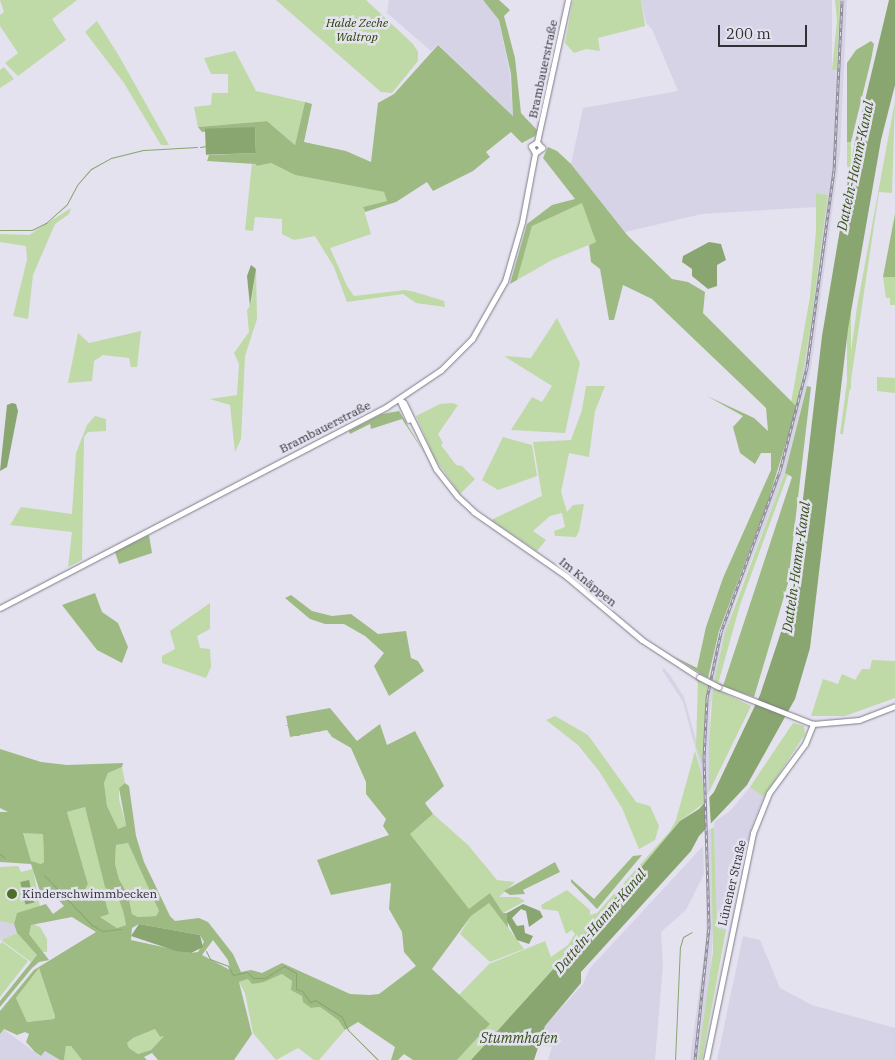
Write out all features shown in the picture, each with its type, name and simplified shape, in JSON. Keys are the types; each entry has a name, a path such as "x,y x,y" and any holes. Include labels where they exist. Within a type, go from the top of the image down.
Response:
{"street":[{"name":"Brambauerstraße","path":"0,608 142,532 386,407 447,364 472,339 494,303 512,262 535,153 542,148 537,142 568,0"},
{"path":"399,399 402,410 415,428"},
{"name":"Im Knäppen","path":"399,399 404,403 415,428 445,482 474,512 566,576 642,640 699,677 792,718 813,724"},
{"path":"386,407 402,410"},
{"path":"813,724 859,720 895,706"},
{"name":"Lünener Straße","path":"706,1060 753,833 769,792 805,744 813,724"}],"shaded area":[{"path":"389,0 482,0 490,7 499,20 510,74 513,116 438,44 431,51 387,13"},
{"path":"483,0 499,0 510,10 504,16 515,58 521,113 537,130 535,136 522,143 511,132 486,152 490,157 473,171 433,191 427,182 396,202 365,212 363,207 387,201 384,192 295,175 271,163 257,166 255,164 207,161 209,155 256,153 255,127 202,132 198,127 267,121 295,145 305,102 312,104 304,142 346,151 371,162 378,103 394,94 438,45 513,116 511,74 499,20"},
{"path":"641,0 832,0 832,69 837,70 840,0 847,0 840,153 811,368 785,473 735,602 721,649 710,710 709,792 707,795 704,795 700,766 683,702 662,670 664,668 670,675 684,697 702,761 704,710 715,648 779,471 797,406 810,331 828,195 816,193 816,207 702,214 625,232 571,164 583,108 678,91 652,29 646,23"},
{"path":"871,41 874,44 871,60 851,142 847,142 847,63 856,50"},
{"path":"548,147 557,151 571,164 628,236 672,279 688,282 705,292 703,313 797,407 767,504 719,631 708,678 673,656 697,668 706,627 723,578 771,470 771,453 761,453 755,464 740,453 733,427 743,416 707,396 754,418 768,431 766,408 652,299 623,285 614,320 609,320 600,269 591,262 589,245 596,242 582,203 532,226 517,280 510,284 527,224 552,205 575,199 543,158"},
{"path":"895,214 895,277 883,277"},
{"path":"807,386 811,387 788,583 754,697 723,686 792,477 785,473"},
{"path":"399,411 425,454 402,419 371,429 370,424 350,434 349,431 382,414"},
{"path":"149,535 152,553 119,564 115,552"},
{"path":"95,593 102,612 118,623 128,647 122,663 97,650 62,605"},
{"path":"291,595 312,611 332,616 351,614 378,634 406,631 411,658 418,661 424,671 389,696 374,666 384,653 365,636 344,624 325,624 310,619 285,598"},
{"path":"330,708 357,741 380,724 387,745 415,731 444,786 425,803 433,814 410,834 469,909 490,893 503,913 507,913 508,928 489,903 471,916 432,969 490,1024 457,1060 413,1060 404,1054 398,1060 391,1060 395,1047 358,1022 345,1030 338,1020 320,1007 311,1008 303,1002 302,996 291,990 292,981 282,974 264,982 252,984 248,979 239,982 252,1034 234,1060 158,1060 152,1053 144,1057 147,1060 82,1060 71,1046 66,1046 64,1060 60,1060 45,1051 41,1056 35,1052 26,1042 29,1034 25,1032 17,1035 4,1029 0,1034 0,1011 34,970 96,932 72,917 31,925 29,934 49,960 39,962 32,968 0,1007 0,1001 37,955 17,933 14,924 17,913 46,904 53,914 64,906 54,895 43,901 31,864 0,862 0,812 8,812 0,808 0,749 41,762 67,765 123,763 122,767 108,773 104,783 107,806 118,829 126,826 119,788 125,783 129,786 136,836 144,862 170,916 175,921 199,918 208,922 233,954 241,972 251,970 262,973 282,963 350,994 369,995 379,994 416,966 404,952 402,932 389,909 391,883 331,895 317,860 389,835 383,826 386,819 366,794 366,782 351,748 332,737 327,730 290,737 286,716","holes":["85,807 105,887 109,891 115,889 126,925 117,928 100,917 109,914 104,896 90,898 82,894 88,884 67,812","23,833 43,834 44,862 41,864 31,861","128,843 159,911 156,916 138,917 132,914 128,895 119,879 115,864 116,845","139,924 200,935 204,942 198,952 190,953 131,940 132,928","213,940 228,960 230,970 202,955","39,968 55,1016 54,1019 27,1022 16,998","155,1029 160,1037 164,1036 151,1050 138,1054 129,1048 127,1043 133,1038"]},
{"path":"750,787 764,797 752,826 726,930 717,929 714,822 730,811"},
{"path":"711,829 714,907 710,986 698,1060 690,1060 706,940 706,831"},
{"path":"703,846 704,874 686,910 661,932 663,965 655,1060 548,1060 552,1047 540,1045 545,1026 583,984 590,968"},
{"path":"642,855 597,909 571,882 571,879 594,899 633,856"},
{"path":"555,862 560,872 523,890 525,894 510,895 504,891"},
{"path":"0,921 14,924 17,933 0,940"},
{"path":"743,936 760,940 780,988 812,1005 895,1028 895,1060 717,1060"},
{"path":"3,1029 40,1056 45,1051 60,1060 0,1060 0,1034"}],"green space":[{"path":"0,0 77,0 52,19 66,40 18,76 5,63 18,53 0,26 0,15 4,12"},
{"name":"Halde Zeche Waltrop","path":"276,0 366,0 413,44 418,52 418,61 392,93 381,92"},
{"path":"573,0 641,0 645,26 598,38 600,51 586,49 574,53 565,43"},
{"path":"835,0 840,0 837,70 832,70 837,21"},
{"path":"97,21 169,145 161,145 124,83 85,32"},
{"path":"235,51 256,91 305,102 295,145 267,121 198,127 194,107 211,105 212,93 228,93 228,74 211,74 204,58"},
{"path":"4,67 14,79 0,88 0,70"},
{"path":"895,101 892,193 879,192 843,434 840,434 857,307"},
{"path":"847,142 851,142 851,389 847,389"},
{"path":"252,163 257,166 271,163 295,175 384,192 387,201 363,207 371,234 330,248 347,286 354,296 405,290 415,292 444,301 445,307 416,303 403,294 347,302 334,267 315,236 294,240 282,234 282,219 255,217 253,231 245,230"},
{"path":"816,193 828,195 810,331 797,407 791,403 810,297 816,231"},
{"path":"582,202 596,242 552,260 517,280 532,225"},
{"path":"71,208 69,214 55,224 33,275 28,319 13,316 27,260 26,246 0,242 0,234 29,235"},
{"path":"256,269 257,319 245,356 241,439 235,452 230,405 210,399 237,395 239,364 234,353 249,332 247,310 251,304"},
{"path":"883,277 895,277 895,305 890,305 890,298 886,298"},
{"path":"557,318 580,363 565,433 511,430 532,397 542,402 552,386 504,356 531,358"},
{"path":"141,331 137,367 131,367 129,358 103,355 94,361 92,381 68,383 78,333 89,343"},
{"path":"877,377 895,378 895,393 877,391"},
{"path":"586,386 605,386 595,411 589,457 569,453 561,492 567,512 573,505 584,504 579,531 576,537 555,536 554,531 565,527 562,513 550,516 533,531 546,540 537,551 491,520 542,496 533,442 571,440 582,410"},
{"path":"452,403 458,405 438,434 443,443 441,445 456,465 462,466 475,479 460,494 435,459 416,416 440,404"},
{"path":"95,416 106,419 106,431 88,432 84,437 82,560 68,567 72,532 10,525 21,507 72,514 76,453 87,425"},
{"path":"503,437 532,445 537,476 498,490 482,480"},
{"path":"785,473 788,474 740,605 718,684 714,682 725,633"},
{"path":"210,603 210,629 197,636 200,648 210,649 211,667 206,678 162,663 162,656 175,649 170,631"},
{"path":"872,660 895,661 895,698 845,716 811,716 823,679 838,684 842,674 855,680 862,669 870,669"},
{"path":"698,680 708,685 702,763 696,746"},
{"path":"713,688 751,706 709,792 709,744"},
{"path":"555,716 588,735 636,802 650,806 659,826 655,840 639,849 622,808 599,771 578,745 546,720"},
{"path":"793,723 804,726 805,734 764,797 750,787"},
{"path":"695,751 702,776 704,803 680,821 585,934 471,1060 457,1060 490,1024 459,995 489,964 545,941 551,957 568,945 575,934 572,930 566,934 558,911 542,909 541,905 567,890 590,910 590,915 597,913 670,831 676,820"},
{"path":"122,767 125,783 119,788 119,799 126,826 118,830 107,806 104,783 108,773"},
{"path":"85,807 103,873 115,889 123,911 126,925 117,928 99,916 109,914 104,896 92,897 98,888 92,894 90,890 87,897 81,894 88,884 67,812"},
{"path":"433,814 468,845 497,880 515,882 499,897 518,897 525,901 503,913 490,893 469,910 410,834"},
{"path":"714,827 717,928 726,930 702,1060 698,1060 713,952 711,829"},
{"path":"23,833 43,833 44,862 41,864 31,862"},
{"path":"128,843 159,911 156,916 138,917 132,914 128,895 119,879 115,864 116,845"},
{"path":"18,866 21,872 33,869 40,907 17,914 14,924 0,921 0,867"},
{"path":"489,902 524,949 490,962 460,934 471,916"},
{"path":"33,924 40,927 47,939 47,952 42,952 29,934 28,928"},
{"path":"17,933 37,955 31,962 1,940"},
{"path":"2,942 28,961 0,997 0,944"},
{"path":"39,968 55,1016 54,1019 27,1022 16,998"},
{"path":"282,974 292,981 311,1008 320,1007 338,1020 345,1030 319,1060 314,1060 298,1048 276,1060 253,1033 245,993 239,982 248,979 264,982"},
{"path":"155,1029 160,1037 164,1036 151,1050 138,1054 129,1048 127,1043 133,1038"},
{"path":"66,1046 71,1046 82,1060 64,1060"}],"water":[{"path":"889,0 895,0 895,85 881,140 848,329 810,648 795,699 747,785 699,836 691,851 581,972 581,983 545,1026 534,1060 471,1060 585,934 680,821 699,809 714,792 760,695 783,626 794,576 822,336 854,146"},
{"path":"255,127 256,153 206,155 205,129"},
{"path":"709,242 721,244 726,260 717,265 717,286 708,289 692,276 692,269 682,262 683,256"},
{"path":"251,265 256,269 250,306 247,276"},
{"path":"16,404 18,411 7,467 0,471 7,405"},
{"path":"29,880 34,902 25,904 20,882"},
{"path":"523,904 540,911 543,917 529,927 526,911 521,909 512,918 517,926 524,925 525,933 533,936 529,944 517,940 507,921 507,913"},
{"path":"139,924 200,935 203,947 191,953 176,951 131,936"}],"pier":[{"path":"709,793 711,826 706,831 704,799"}],"waterway":[{"path":"200,147 207,146"},
{"path":"0,230 32,230 46,223 67,204 77,185 91,169 111,158 144,150 197,147"},
{"path":"0,854 5,858"},
{"path":"44,875 92,925 102,931 121,929"},
{"path":"675,1060 680,947 683,937 692,932"},
{"path":"206,951 210,959 228,966 233,975 247,972 253,978 265,978 284,966 296,973 296,989 302,991 310,1002 315,1000 342,1017 348,1030 378,1060"}],"railway":[{"path":"695,1060 709,926 704,758 707,698 721,632 780,471 807,367 834,171 842,0"}],"place":[{"name":"Kinderschwimmbecken","path":"12,894"}],"water label":[{"name":"Datteln-Hamm-Kanal","path":"855,166"},
{"name":"Datteln-Hamm-Kanal","path":"796,567"},
{"name":"Datteln-Hamm-Kanal","path":"600,921"},
{"name":"Stummhafen","path":"519,1038"}]}
